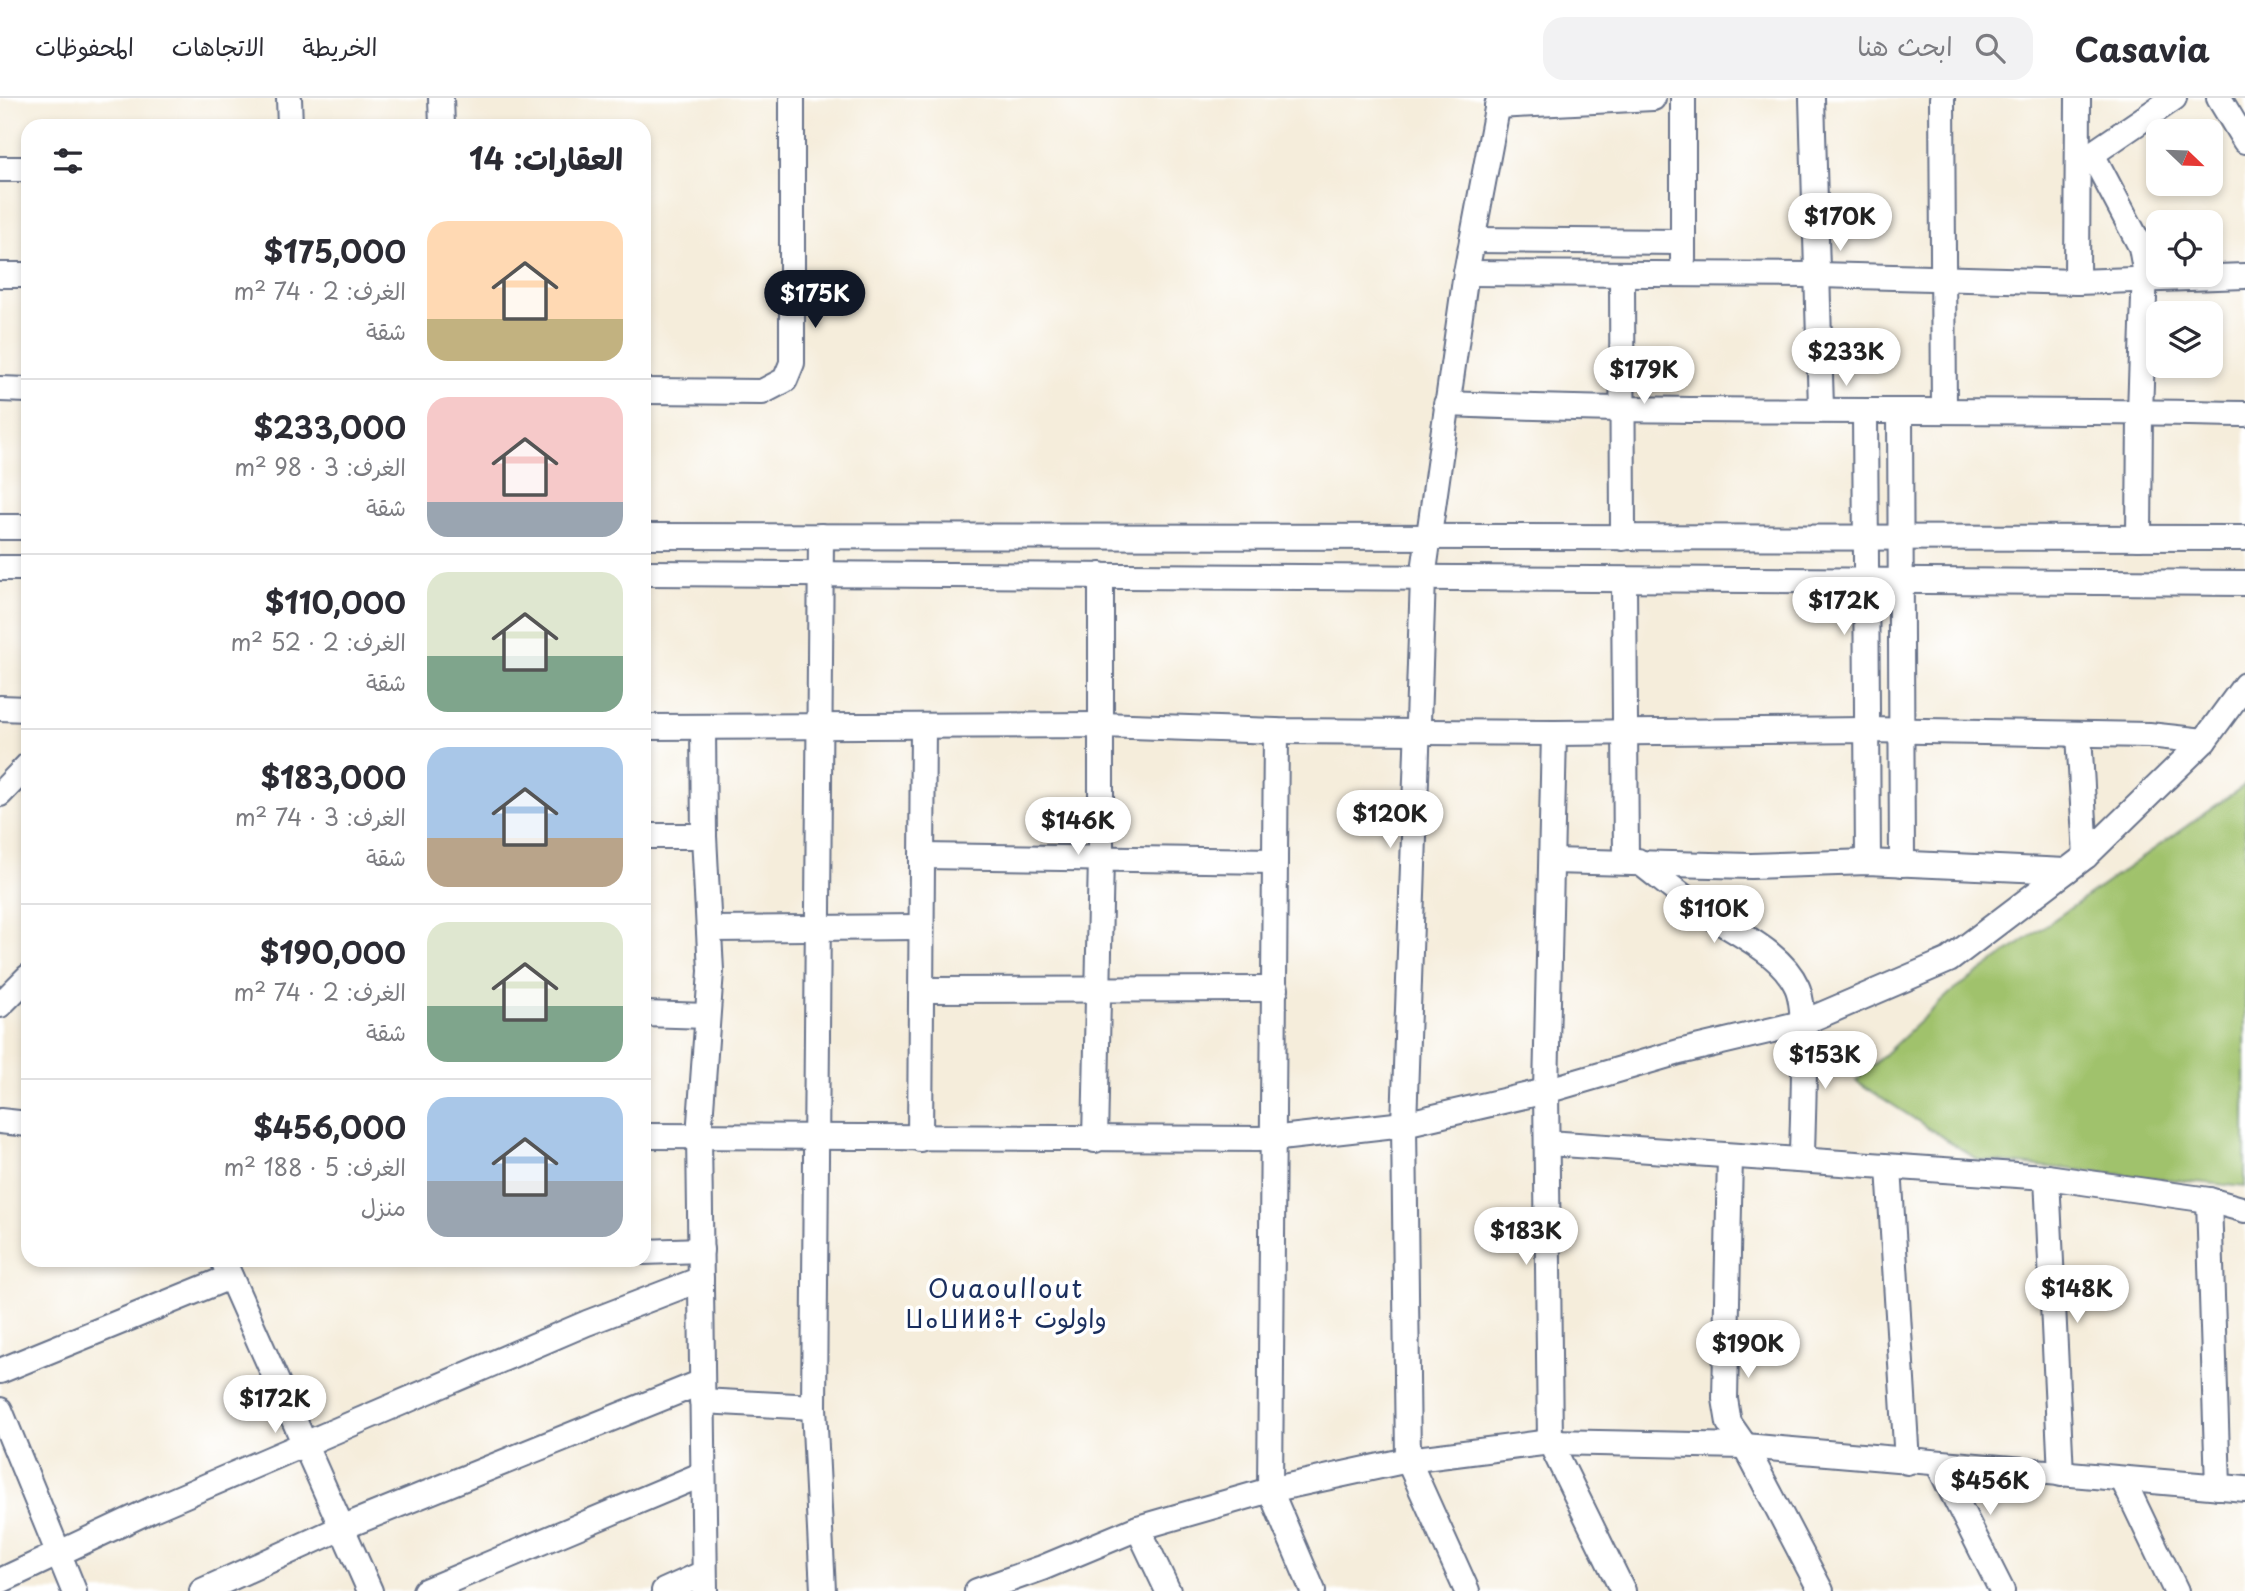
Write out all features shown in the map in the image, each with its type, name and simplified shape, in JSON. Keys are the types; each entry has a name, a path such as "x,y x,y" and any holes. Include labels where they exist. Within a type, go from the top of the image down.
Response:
{"street":[{"path":"289,98 289,119"},
{"path":"442,98 442,119"},
{"path":"651,391 762,392 785,380 792,363 792,98"},
{"path":"1467,1591 1408,1460 1405,1124 1423,578 1466,273 1498,102 1653,98"},
{"path":"1682,98 1683,273"},
{"path":"1812,98 1821,408"},
{"path":"1942,98 1944,410"},
{"path":"2077,282 2085,154 2078,98"},
{"path":"2085,154 2174,98"},
{"path":"2219,98 2245,141"},
{"path":"2085,154 2141,247 2145,280 2139,538"},
{"path":"0,169 21,169"},
{"path":"1472,240 1682,242"},
{"path":"1466,273 1819,275 2077,282 2245,276"},
{"path":"1622,274 1623,538"},
{"path":"0,275 21,275"},
{"path":"0,389 21,390"},
{"path":"1446,404 1621,410 1821,408 1866,412 1944,410 2245,414"},
{"path":"1866,412 1868,862"},
{"path":"1900,412 1902,864"},
{"path":"0,527 21,527"},
{"path":"651,536 2245,538"},
{"path":"821,536 818,724 820,926 814,1407 822,1591"},
{"path":"0,568 21,568"},
{"path":"651,573 2245,583"},
{"path":"1095,1140 1096,988 1101,857 1101,575"},
{"path":"1624,580 1625,733 1632,861"},
{"path":"651,1136 1271,1139 1405,1124 1546,1091 1679,1052 1802,1023 1949,960 2066,872 2086,856 2204,741 2245,685"},
{"path":"0,708 21,709"},
{"path":"651,727 818,724 1102,725 1276,731 1554,733 1867,730 2149,735 2204,741"},
{"path":"920,1139 923,726"},
{"path":"664,1591 705,1582 699,1136 711,971 704,836 703,727"},
{"path":"1276,731 1270,1490 1313,1591"},
{"path":"1554,733 1546,1091 1550,1442 1623,1591"},
{"path":"2079,734 2086,856"},
{"path":"0,794 21,772"},
{"path":"651,836 704,836"},
{"path":"922,856 1275,861"},
{"path":"1552,861 1751,866 1868,862 2066,872"},
{"path":"1632,861 1787,970 1799,989 1802,1023 1802,1159"},
{"path":"710,929 920,927"},
{"path":"0,1005 21,984"},
{"path":"922,990 1276,989"},
{"path":"651,1014 706,1016"},
{"path":"0,1121 21,1123"},
{"path":"1548,1143 2047,1177 2209,1200 2245,1210"},
{"path":"1730,1156 1725,1399 1729,1423 1745,1446 1821,1591"},
{"path":"1889,1167 1907,1462"},
{"path":"2047,1177 2061,1474"},
{"path":"2209,1200 2218,1487"},
{"path":"651,1252 701,1250"},
{"path":"0,1371 226,1269 370,1591"},
{"path":"0,1581 153,1509 304,1447 587,1323 701,1279"},
{"path":"202,1591 341,1528 702,1392 814,1407"},
{"path":"0,1410 57,1556 74,1591"},
{"path":"977,1591 1042,1569 1138,1528 1270,1490 1408,1460 1550,1442 1745,1446 2245,1489"},
{"path":"1938,1464 2002,1591"},
{"path":"425,1591 703,1474"},
{"path":"2123,1480 2176,1591"},
{"path":"1138,1528 1168,1591"}],"green space":[{"path":"2245,785 2245,1187 1978,1160 1856,1081 1950,993"}],"district":[{"name":"Ouaoullout ⵡⴰⵡⵍⵍⵓⵜ واولوت","path":"1006,1304"}]}
